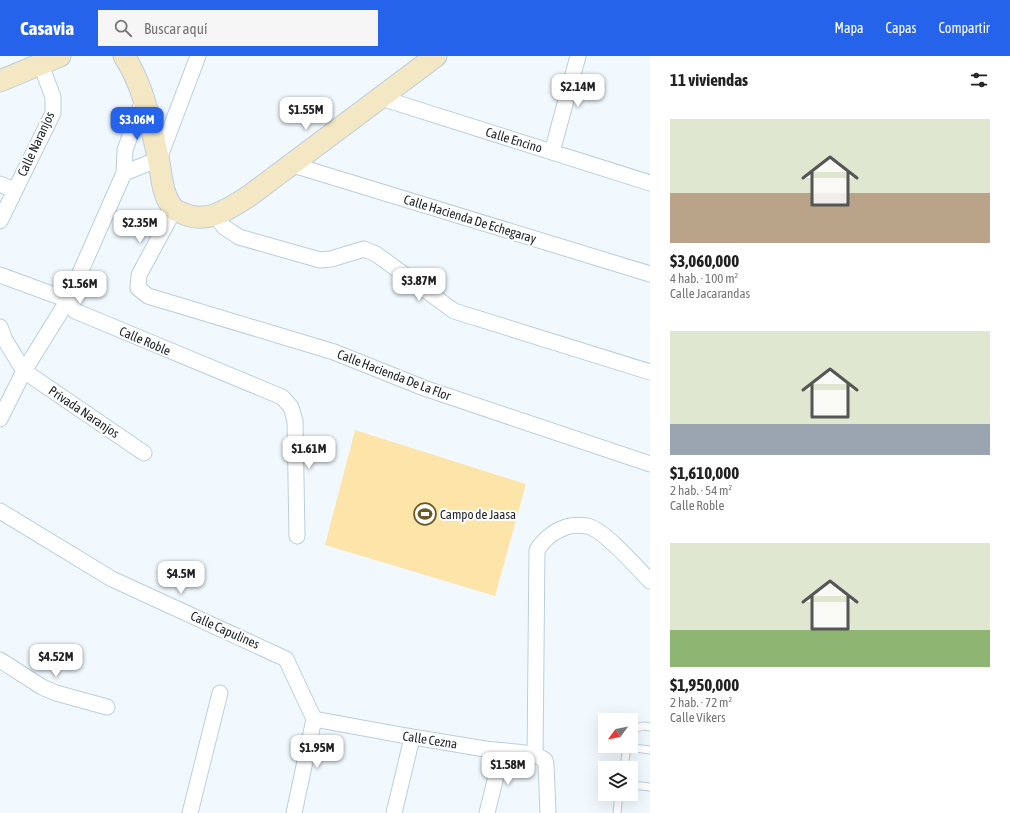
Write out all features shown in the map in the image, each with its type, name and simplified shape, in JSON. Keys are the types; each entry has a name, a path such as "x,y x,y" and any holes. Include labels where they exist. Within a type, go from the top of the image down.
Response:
{"street":[{"path":"0,81 60,56"},
{"path":"124,56 131,66 144,97 159,159 162,185 174,210 186,216 200,218 214,215 231,208 249,196 436,56"},
{"path":"124,173 159,159 198,56"},
{"path":"552,152 578,56"},
{"name":"Calle Naranjos","path":"0,221 53,113 53,97 41,65"},
{"path":"0,418 24,371 68,300 124,173 124,150 144,97"},
{"name":"Calle Encino","path":"378,98 650,183"},
{"name":"Calle Hacienda De Echegaray","path":"290,164 650,274"},
{"path":"0,184 14,190"},
{"name":"Calle Hacienda De La Flor","path":"174,210 139,275 138,288 148,296 334,352 424,388 650,464"},
{"path":"214,215 224,227 239,237 320,260 331,260 350,252 364,250 376,254 454,311 650,372"},
{"name":"Calle Roble","path":"1,278 68,300 75,312 282,397 292,408 295,421 297,536"},
{"path":"0,327 5,340 24,371"},
{"name":"Privada Naranjos","path":"24,371 144,453"},
{"name":"Calle Capulines","path":"0,511 112,579 286,659 314,720"},
{"path":"548,813 540,758 538,550 545,538 559,530 572,525 588,526 603,534 650,581"},
{"path":"0,660 42,687 56,693 107,707"},
{"path":"190,813 220,693"},
{"path":"294,813 314,720"},
{"name":"Calle Cezna","path":"314,720 412,738 540,758"},
{"path":"394,813 412,738"},
{"path":"487,813 502,752"}],"lane":[{"path":"638,728 650,726"},
{"path":"638,748 650,750"},
{"path":"638,786 650,787"},
{"path":"617,813 618,801"}],"shaded area":[{"name":"Campo de Jaasa","path":"355,430 526,484 495,596 325,545"}],"place":[{"name":"Campo de Jaasa","path":"425,514"}]}
